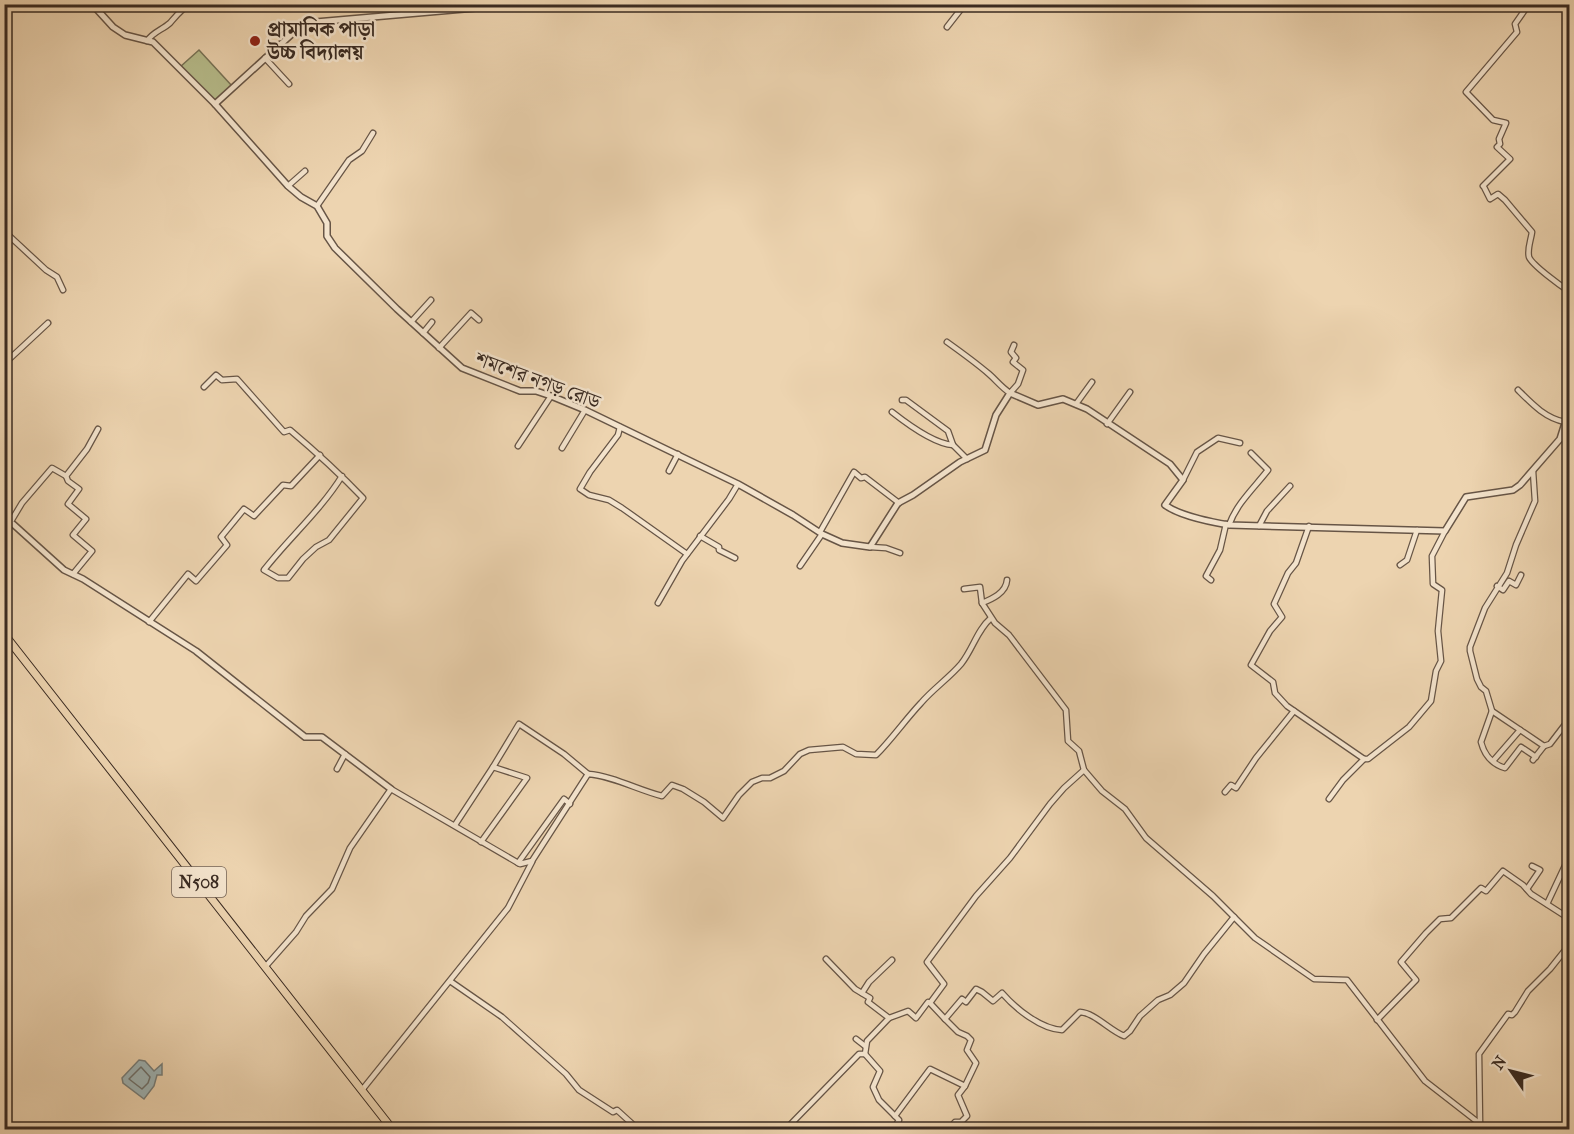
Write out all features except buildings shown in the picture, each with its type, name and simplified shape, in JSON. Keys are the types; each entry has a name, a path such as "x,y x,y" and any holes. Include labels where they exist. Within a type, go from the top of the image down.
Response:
{"highway":[{"name":"N508","path":"4,634 393,1130"}],"street":[{"path":"4,13 9,4"},
{"path":"92,4 112,26 125,35 153,42 215,104 288,186 317,206 349,160 362,151 373,133"},
{"path":"147,41 153,33 170,23 185,7 191,4"},
{"path":"215,104 265,56 304,23 521,4"},
{"path":"947,27 965,4"},
{"path":"1529,4 1515,24 1517,32 1466,92 1493,120 1506,123 1497,147 1510,159 1483,186 1490,199 1498,194 1505,200 1532,232 1528,251 1529,259 1569,292"},
{"path":"265,56 289,84"},
{"path":"288,186 305,171"},
{"name":"শমশের নগড় রোড","path":"317,206 327,223 327,236 335,248 462,368 520,391 536,391 585,410 738,484 821,533 842,543 869,547"},
{"path":"4,231 46,270 57,277 63,290"},
{"path":"411,322 431,300"},
{"path":"439,348 471,313 479,320"},
{"path":"423,333 432,322"},
{"path":"4,364 48,323"},
{"path":"947,342 966,354 1010,393 1038,405 1063,399 1087,409 1170,464 1183,480"},
{"path":"900,553 886,548 869,547 894,507 960,462 985,450 996,415 1018,384 1023,370 1013,362 1016,358 1011,352 1014,345"},
{"path":"204,387 216,375 222,380 237,379 284,432 290,430 320,455 342,476 363,498 328,540 303,559 288,578 278,578 264,570 280,549 332,493 342,476"},
{"path":"1076,404 1092,382"},
{"path":"1518,390 1542,412 1565,422"},
{"path":"1107,424 1130,392"},
{"path":"518,446 551,396"},
{"path":"902,400 906,400 948,431 953,445 967,459"},
{"path":"1329,799 1343,780 1364,759 1368,759 1409,727 1431,701 1436,671 1441,661 1438,631 1442,590 1433,584 1432,556 1445,531 1466,497 1513,490 1533,471 1560,439 1569,407"},
{"path":"562,448 585,410"},
{"path":"892,412 906,423 942,443 953,445"},
{"path":"620,427 618,435 580,489 589,495 609,500 687,554"},
{"path":"66,476 87,450 98,429"},
{"path":"1240,443 1218,438 1200,448 1166,505 1188,516 1228,524 1445,531"},
{"path":"1211,580 1206,576 1220,550 1228,524 1243,498 1268,470 1251,453"},
{"path":"669,471 678,454"},
{"path":"149,622 188,574 196,581 227,544 221,537 244,509 254,516 283,485 291,486 320,455"},
{"path":"4,531 22,503 52,468 66,476 68,481 79,489 68,504 86,519 73,535 92,551 73,574"},
{"path":"1533,471 1535,501 1519,536 1507,573 1485,608 1470,651 1477,679 1486,691 1492,711 1481,742 1486,756 1505,768 1521,747 1534,759 1544,746 1550,744 1569,718"},
{"path":"800,566 854,472 899,503"},
{"path":"658,603 687,554 738,484"},
{"path":"1259,526 1266,512 1290,486"},
{"path":"4,520 64,570 196,651 305,736 322,737 391,789 518,863 532,861"},
{"path":"1309,526 1298,557 1274,604 1282,617 1270,630 1251,665 1273,682 1275,693 1294,711 1364,759"},
{"path":"1400,565 1407,560 1417,530"},
{"path":"700,536 735,558"},
{"path":"1497,586 1503,590 1509,581 1516,585 1521,575"},
{"path":"982,603 994,599 1006,585 1007,580"},
{"path":"964,589 980,587 982,603 991,618 1009,635 1066,710 1068,741 1079,751 1084,770 1102,791 1125,809 1146,838 1213,896 1255,938 1314,979 1347,980 1425,1081 1488,1130"},
{"path":"455,825 519,724 564,754 588,774 603,776 638,790 662,796 672,785 683,789 723,818 739,795 752,782 770,778 784,771 800,754 809,750 843,747 856,754 876,756 919,705 960,665 972,648 980,629 991,618"},
{"path":"1225,792 1231,785 1236,788 1256,758 1294,711"},
{"path":"1492,711 1544,746"},
{"path":"1493,761 1520,730"},
{"path":"337,769 345,754"},
{"path":"481,842 527,778 493,767"},
{"path":"893,1130 899,1119 876,1096 873,1087 880,1071 865,1054 867,1041 889,1018 909,1011 916,1018 928,1002 930,1003 944,984 927,962 976,896 1010,858 1064,788 1084,770"},
{"path":"362,1089 486,939 508,909 532,861 588,774"},
{"path":"266,966 296,932 306,916 332,889 350,848 391,789"},
{"path":"518,863 564,799 570,804"},
{"path":"1547,904 1569,855"},
{"path":"1527,889 1540,870 1532,866"},
{"path":"1377,1020 1416,980 1401,962 1440,919 1451,918 1481,888 1486,891 1503,871 1569,919"},
{"path":"945,1019 962,999 966,1002 976,989 993,1001 1002,993 1010,1002 1043,1025 1056,1030 1062,1030 1080,1012 1087,1012 1116,1033 1124,1036 1140,1016 1158,1000 1170,995 1184,983 1234,917"},
{"path":"1480,1124 1479,1054 1508,1014 1512,1015 1515,1012 1528,991 1550,969 1569,944"},
{"path":"826,959 855,988 870,998 868,1002 889,1018"},
{"path":"862,993 869,982 892,960"},
{"path":"450,981 502,1017 566,1074 579,1090 613,1112 617,1110 639,1130"},
{"path":"930,1003 958,1032 971,1040 967,1050 976,1063 958,1095 967,1116 961,1122 955,1122 948,1130"},
{"path":"856,1039 866,1046"},
{"path":"785,1130 859,1054 865,1054"},
{"path":"895,1116 930,1069 965,1086"}],"green space":[{"path":"199,50 232,86 215,101 180,67"}],"water":[{"path":"139,1060 145,1061 154,1071 162,1064 162,1075 157,1075 154,1086 144,1099 123,1083 122,1078"}],"place":[{"name":"প্রামানিক পাড়া উচ্চ বিদ্যালয়","path":"255,41"}]}
